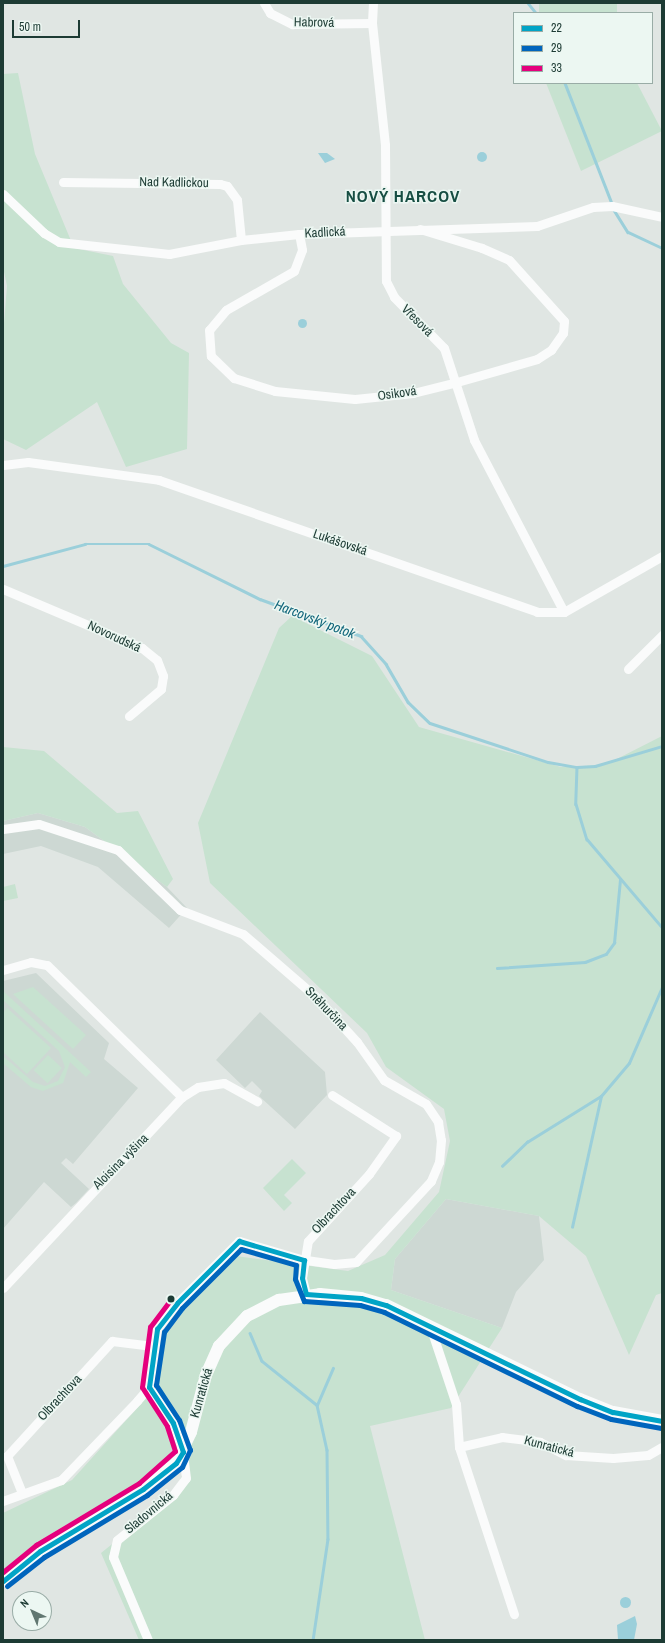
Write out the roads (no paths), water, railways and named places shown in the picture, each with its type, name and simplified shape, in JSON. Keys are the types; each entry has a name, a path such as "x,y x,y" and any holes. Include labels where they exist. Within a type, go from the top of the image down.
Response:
{"street":[{"name":"Habrová","path":"264,3 270,13 292,24 372,23"},
{"name":"Vřesová","path":"374,3 372,23 385,145 386,281 394,297 444,348 474,440 564,612"},
{"name":"Nad Kadlickou","path":"63,182 220,184 227,186 237,200 241,240"},
{"name":"Kadlická","path":"3,194 44,234 59,242 169,254 241,240 299,234 537,226 581,209 612,206 662,216"},
{"name":"Osiková","path":"299,234 302,250 294,271 226,310 213,322 208,345 219,366 251,385 328,398 355,400 413,393 537,359 558,341 564,322 509,260 482,248 420,229"},
{"name":"Lukášovská","path":"3,465 28,462 159,480 537,612 564,612 662,556"},
{"name":"Novorudská","path":"3,589 142,648 157,660 163,676 161,689 129,716"},
{"path":"628,669 662,635"},
{"name":"Sněhurčina","path":"3,829 39,824 118,850 180,910 243,934 258,945 316,997 357,1042 384,1080 426,1104 438,1122 441,1140 439,1162 431,1181 356,1262 334,1264 304,1260"},
{"path":"3,970 31,962 47,965 182,1097"},
{"name":"Aloisina výšina","path":"3,1288 182,1097 198,1086 224,1083 257,1101"},
{"name":"Olbrachtova","path":"306,1294 302,1278 308,1240 369,1174 396,1136 332,1095"},
{"path":"3,1501 61,1480 149,1387 153,1346 157,1329 177,1303 239,1241 304,1260"},
{"name":"Kunratická","path":"3,1581 40,1551 143,1488 169,1469 183,1452 206,1374 228,1333 257,1309 306,1294 361,1298 430,1326 580,1399 613,1412 662,1421"},
{"path":"430,1326 456,1404 459,1447 514,1614"},
{"name":"Olbrachtova","path":"22,1493 7,1456 112,1342 153,1346"},
{"path":"149,1387 173,1423 183,1452"},
{"name":"Kunratická","path":"459,1447 502,1437 540,1442 566,1455 613,1458 648,1455 662,1447"},
{"name":"Sladovnická","path":"148,1640 113,1557 117,1540 173,1495 186,1478 183,1452"}],"water":[{"path":"480,152 484,152 486,153 486,161 480,162 477,159 477,155"},
{"path":"318,153 327,153 335,159 325,163"},
{"path":"302,318 307,323 302,328 297,323"},
{"path":"625,1596 629,1598 631,1602 629,1606 625,1608 621,1606 619,1602 621,1598"},
{"path":"635,1616 637,1624 634,1640 618,1640 617,1625"}],"waterway":[{"path":"528,3 535,12"},
{"path":"565,84 611,201"},
{"path":"614,210 628,232 662,248"},
{"name":"Harcovský potok","path":"3,566 85,544 149,544 260,599 361,636 386,664 408,702 430,723 548,762 577,767 595,766 662,746"},
{"path":"577,767 576,804 587,839 662,927"},
{"path":"497,968 585,962 606,954 614,943 620,880"},
{"path":"572,1227 601,1096 629,1063 662,987"},
{"path":"502,1166 527,1142 601,1096"},
{"path":"250,1333 262,1361 317,1405 327,1450 328,1539 313,1640"},
{"path":"317,1405 333,1368"}],"district":[{"name":"NOVÝ HARCOV","path":"403,196"}]}
